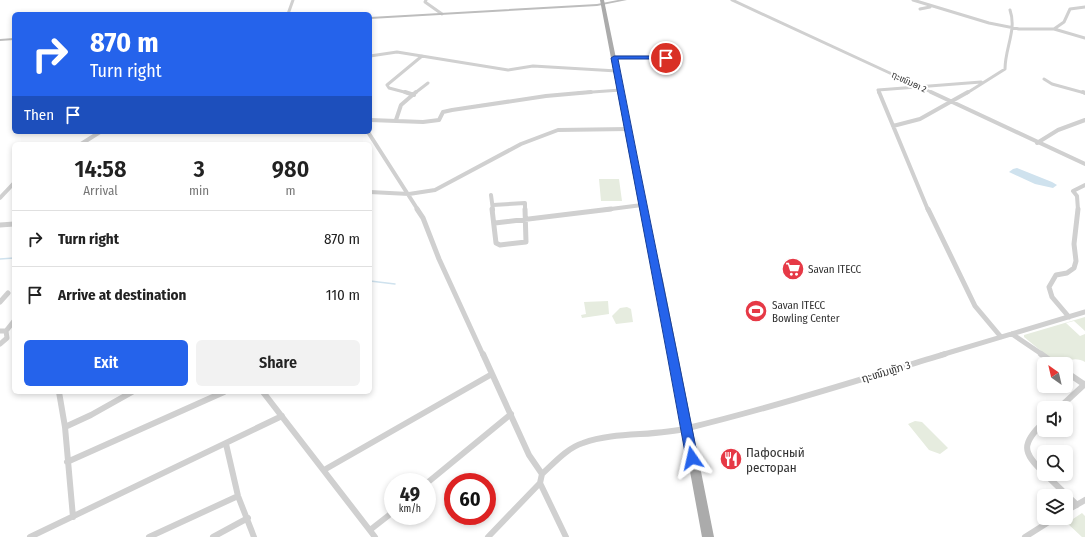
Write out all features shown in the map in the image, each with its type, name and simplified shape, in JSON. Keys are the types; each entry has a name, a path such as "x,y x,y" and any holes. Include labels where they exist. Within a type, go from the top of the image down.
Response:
{"main road":[{"path":"603,2 642,206 659,280 686,429 708,537"}],"street":[{"path":"289,12 293,0"},
{"path":"426,0 424,2 437,9 442,14"},
{"path":"372,18 625,0"},
{"name":"ຖະໜົນອາ 2","path":"732,0 1085,164"},
{"path":"913,0 931,7 965,15 989,24 1014,28 1054,29 1085,38"},
{"path":"920,9 931,7"},
{"path":"1054,29 1064,22 1070,9 1085,7"},
{"path":"893,126 904,126 931,115 981,82 1005,69 1004,60 1014,28 1014,17 1010,10"},
{"path":"0,40 12,39"},
{"path":"372,56 393,52 508,70 533,66 617,71"},
{"path":"414,94 389,88 387,85 422,56"},
{"path":"614,58 681,57"},
{"path":"1044,79 1052,84 1085,93"},
{"path":"981,82 878,90 929,212 975,306 1001,337"},
{"path":"396,120 401,105 428,83"},
{"path":"372,120 431,121 439,120 443,112 452,110 546,96 620,90"},
{"path":"1037,143 1058,130 1085,120"},
{"path":"372,192 406,193 431,191 440,188 530,140 558,130 628,129"},
{"path":"84,142 97,134"},
{"path":"369,134 422,218 439,259 529,456 542,474 540,483 488,537"},
{"path":"0,198 12,185"},
{"path":"1069,317 1052,297 1049,287 1056,275 1067,273 1074,268 1076,261 1074,244 1078,206 1077,196 1073,191 1085,185"},
{"path":"491,195 492,205 495,223 496,243 500,245 526,242 525,203 492,205"},
{"path":"495,223 642,206"},
{"path":"0,225 12,224"},
{"path":"0,302 8,293"},
{"name":"ຖະໜົນຫຼັກ 3","path":"542,474 566,453 582,443 599,439 686,429 782,403 1085,312"},
{"path":"0,344 7,338 3,331 12,323"},
{"path":"1012,334 1044,357"},
{"path":"324,470 492,374"},
{"path":"1067,401 1085,385 1073,377"},
{"path":"59,394 65,427 73,517"},
{"path":"65,427 91,415 128,394"},
{"path":"67,462 220,394"},
{"path":"265,394 376,537"},
{"path":"436,476 511,414"},
{"path":"30,537 282,416"},
{"path":"1037,429 1033,433 1027,449 1030,460 1037,467"},
{"path":"226,444 238,496 248,518 254,537"},
{"path":"1051,481 1077,505"},
{"path":"540,483 566,537"},
{"path":"149,537 238,496"},
{"path":"1073,507 1085,500"},
{"path":"213,537 248,518"},
{"path":"370,530 384,519"},
{"path":"1025,537 1044,525"}],"shaded area":[{"path":"599,179 619,179 622,201 601,201"},
{"path":"608,301 609,314 582,318 581,315 586,314 584,302"},
{"path":"627,307 631,309 633,322 616,324 612,316 620,308"},
{"path":"1085,317 1085,331 1074,321 1066,323 1080,336 1085,334 1085,362 1078,359 1073,359 1073,357 1048,357 1024,337 1024,335"},
{"path":"915,421 922,422 948,448 940,454 929,450 908,424"},
{"path":"1082,513 1085,516 1085,537 1082,537 1069,525 1073,525 1073,519"}],"water":[{"path":"1017,168 1057,185 1053,188 1035,184 1009,172"}],"waterway":[{"path":"0,259 12,258"},
{"path":"372,281 395,284"}],"place":[{"name":"Savan ITECC","path":"793,269"},
{"name":"Savan ITECC Bowling Center","path":"756,311"},
{"name":"Пафосный ресторан","path":"731,459"}],"route":[{"path":"666,58 614,58 651,248 659,280 692,458"}]}
